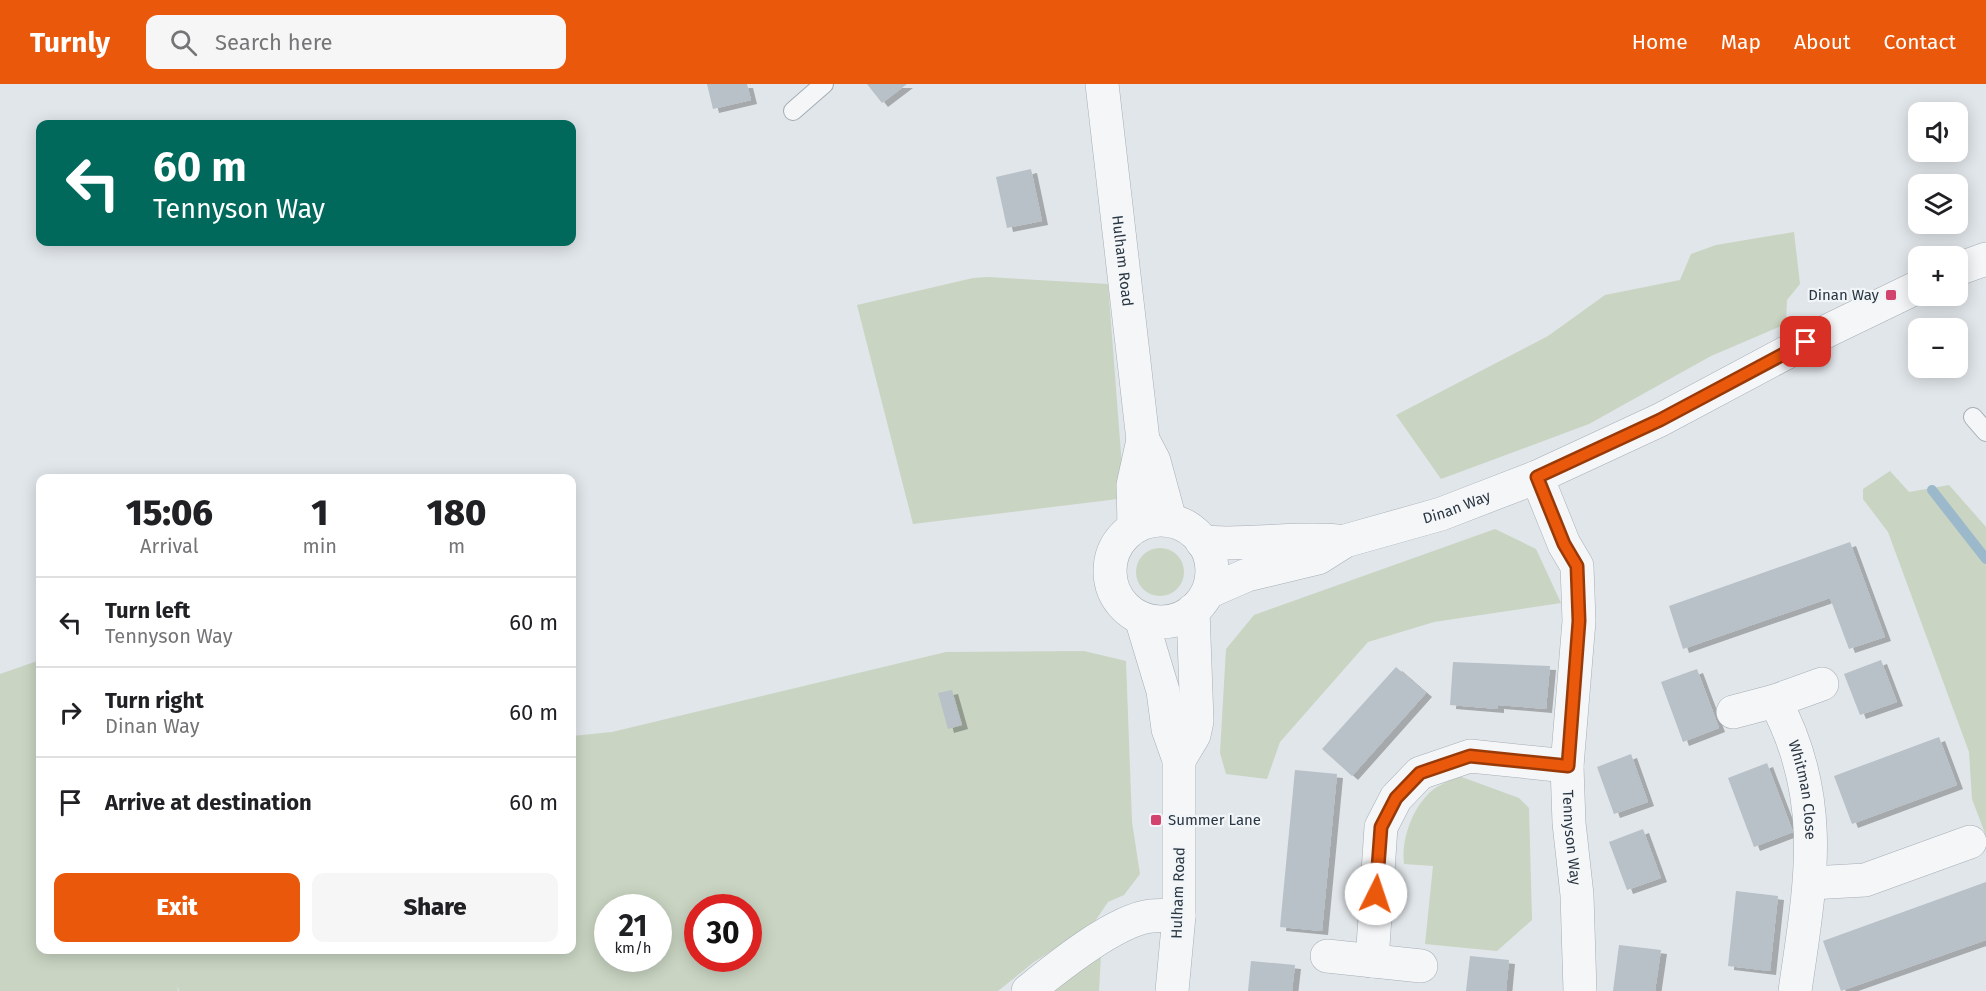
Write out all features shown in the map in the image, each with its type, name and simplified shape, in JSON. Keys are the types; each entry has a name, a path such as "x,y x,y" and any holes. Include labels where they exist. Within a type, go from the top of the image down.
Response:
{"street":[{"name":"Hulham Road","path":"1102,84 1143,440 1133,485 1134,526"},
{"path":"1968,266 1986,260"},
{"name":"Dinan Way","path":"1201,601 1247,575 1318,558 1345,542 1441,514 1537,477 1660,420 1827,331 1908,292"},
{"name":"Hulham Road","path":"1143,440 1154,461 1170,520"},
{"name":"Tennyson Way","path":"1537,477 1564,544 1577,566 1579,621 1568,766 1569,823 1577,895 1580,991"},
{"path":"1179,760 1194,735 1197,721 1201,601 1213,570 1208,549 1195,532 1170,520 1155,519 1134,526 1118,540 1110,560 1110,582 1119,602 1141,618 1156,623 1177,620 1201,601"},
{"name":"Dinan Way","path":"1202,542 1268,543 1311,538 1345,542"},
{"name":"Hulham Road","path":"1141,618 1147,646 1163,691 1168,729 1179,760 1179,916 1172,991"},
{"path":"1733,712 1775,701 1822,684"},
{"name":"Whitman Close","path":"1775,701 1787,723 1804,772 1809,810 1811,883 1795,991"},
{"path":"1372,961 1381,827 1396,798 1420,773 1470,756 1568,766"},
{"path":"1811,883 1865,880 1970,842"},
{"path":"1028,991 1056,967 1118,927 1149,916 1179,916"},
{"path":"1328,956 1422,966"}],"lane":[{"path":"793,111 824,84"},
{"path":"1972,417 1986,432"}],"green space":[{"path":"1794,232 1800,284 1787,300 1786,324 1711,356 1589,424 1441,479 1396,415 1548,336 1605,295 1680,280 1691,254 1716,245"},
{"path":"973,278 1108,284 1122,467 1118,499 913,524 857,305"},
{"path":"1890,471 1909,492 1949,485 1986,527 1986,836 1972,799 1969,752 1888,532 1863,499 1863,489"},
{"path":"1495,529 1536,549 1561,603 1434,622 1368,642 1280,742 1267,779 1226,774 1220,753 1226,649 1254,615"},
{"path":"1160,548 1177,555 1184,572 1177,589 1160,596 1143,589 1136,572 1143,555"},
{"path":"1084,651 1126,661 1132,822 1140,874 1124,895 1108,902 1093,924 1034,962 998,991 179,991 177,985 178,991 0,991 0,674 36,661 36,954 576,954 576,736 612,732 946,652"},
{"path":"1459,776 1519,798 1529,808 1532,920 1497,951 1425,944 1433,866 1404,864 1404,844 1414,813 1434,789"},
{"path":"1101,955 1099,991 1050,991"}],"building":[{"path":"707,84 747,84 751,100 713,109"},
{"path":"867,84 907,84 882,103"},
{"path":"1031,169 1042,221 1007,228 996,177"},
{"path":"1850,542 1885,637 1849,649 1830,598 1683,649 1669,606"},
{"path":"1881,660 1897,702 1860,715 1844,674"},
{"path":"1453,662 1550,666 1546,709 1498,705 1498,709 1450,705"},
{"path":"1396,667 1426,693 1352,776 1322,749"},
{"path":"1697,669 1719,728 1683,742 1661,682"},
{"path":"952,690 962,725 948,729 938,693"},
{"path":"1939,737 1957,785 1852,824 1834,776"},
{"path":"1631,754 1648,802 1614,814 1597,767"},
{"path":"1767,763 1793,832 1754,847 1728,778"},
{"path":"1295,770 1337,774 1322,931 1280,927"},
{"path":"1643,829 1661,878 1627,890 1609,842"},
{"path":"1986,882 1986,940 1841,991 1823,941"},
{"path":"1736,891 1778,896 1770,971 1728,966"},
{"path":"1619,945 1661,950 1655,991 1613,991"},
{"path":"1470,956 1509,960 1506,991 1466,991"},
{"path":"1251,961 1295,965 1292,991 1248,991"}],"waterway":[{"path":"1932,490 1986,559"}],"place":[{"name":"Dinan Way","path":"1891,295"},
{"name":"Summer Lane","path":"1156,820"}],"route":[{"path":"1376,894 1381,827 1396,798 1420,773 1442,763 1470,756 1568,766 1579,621 1577,566 1564,544 1537,477 1660,420 1806,342"}]}
